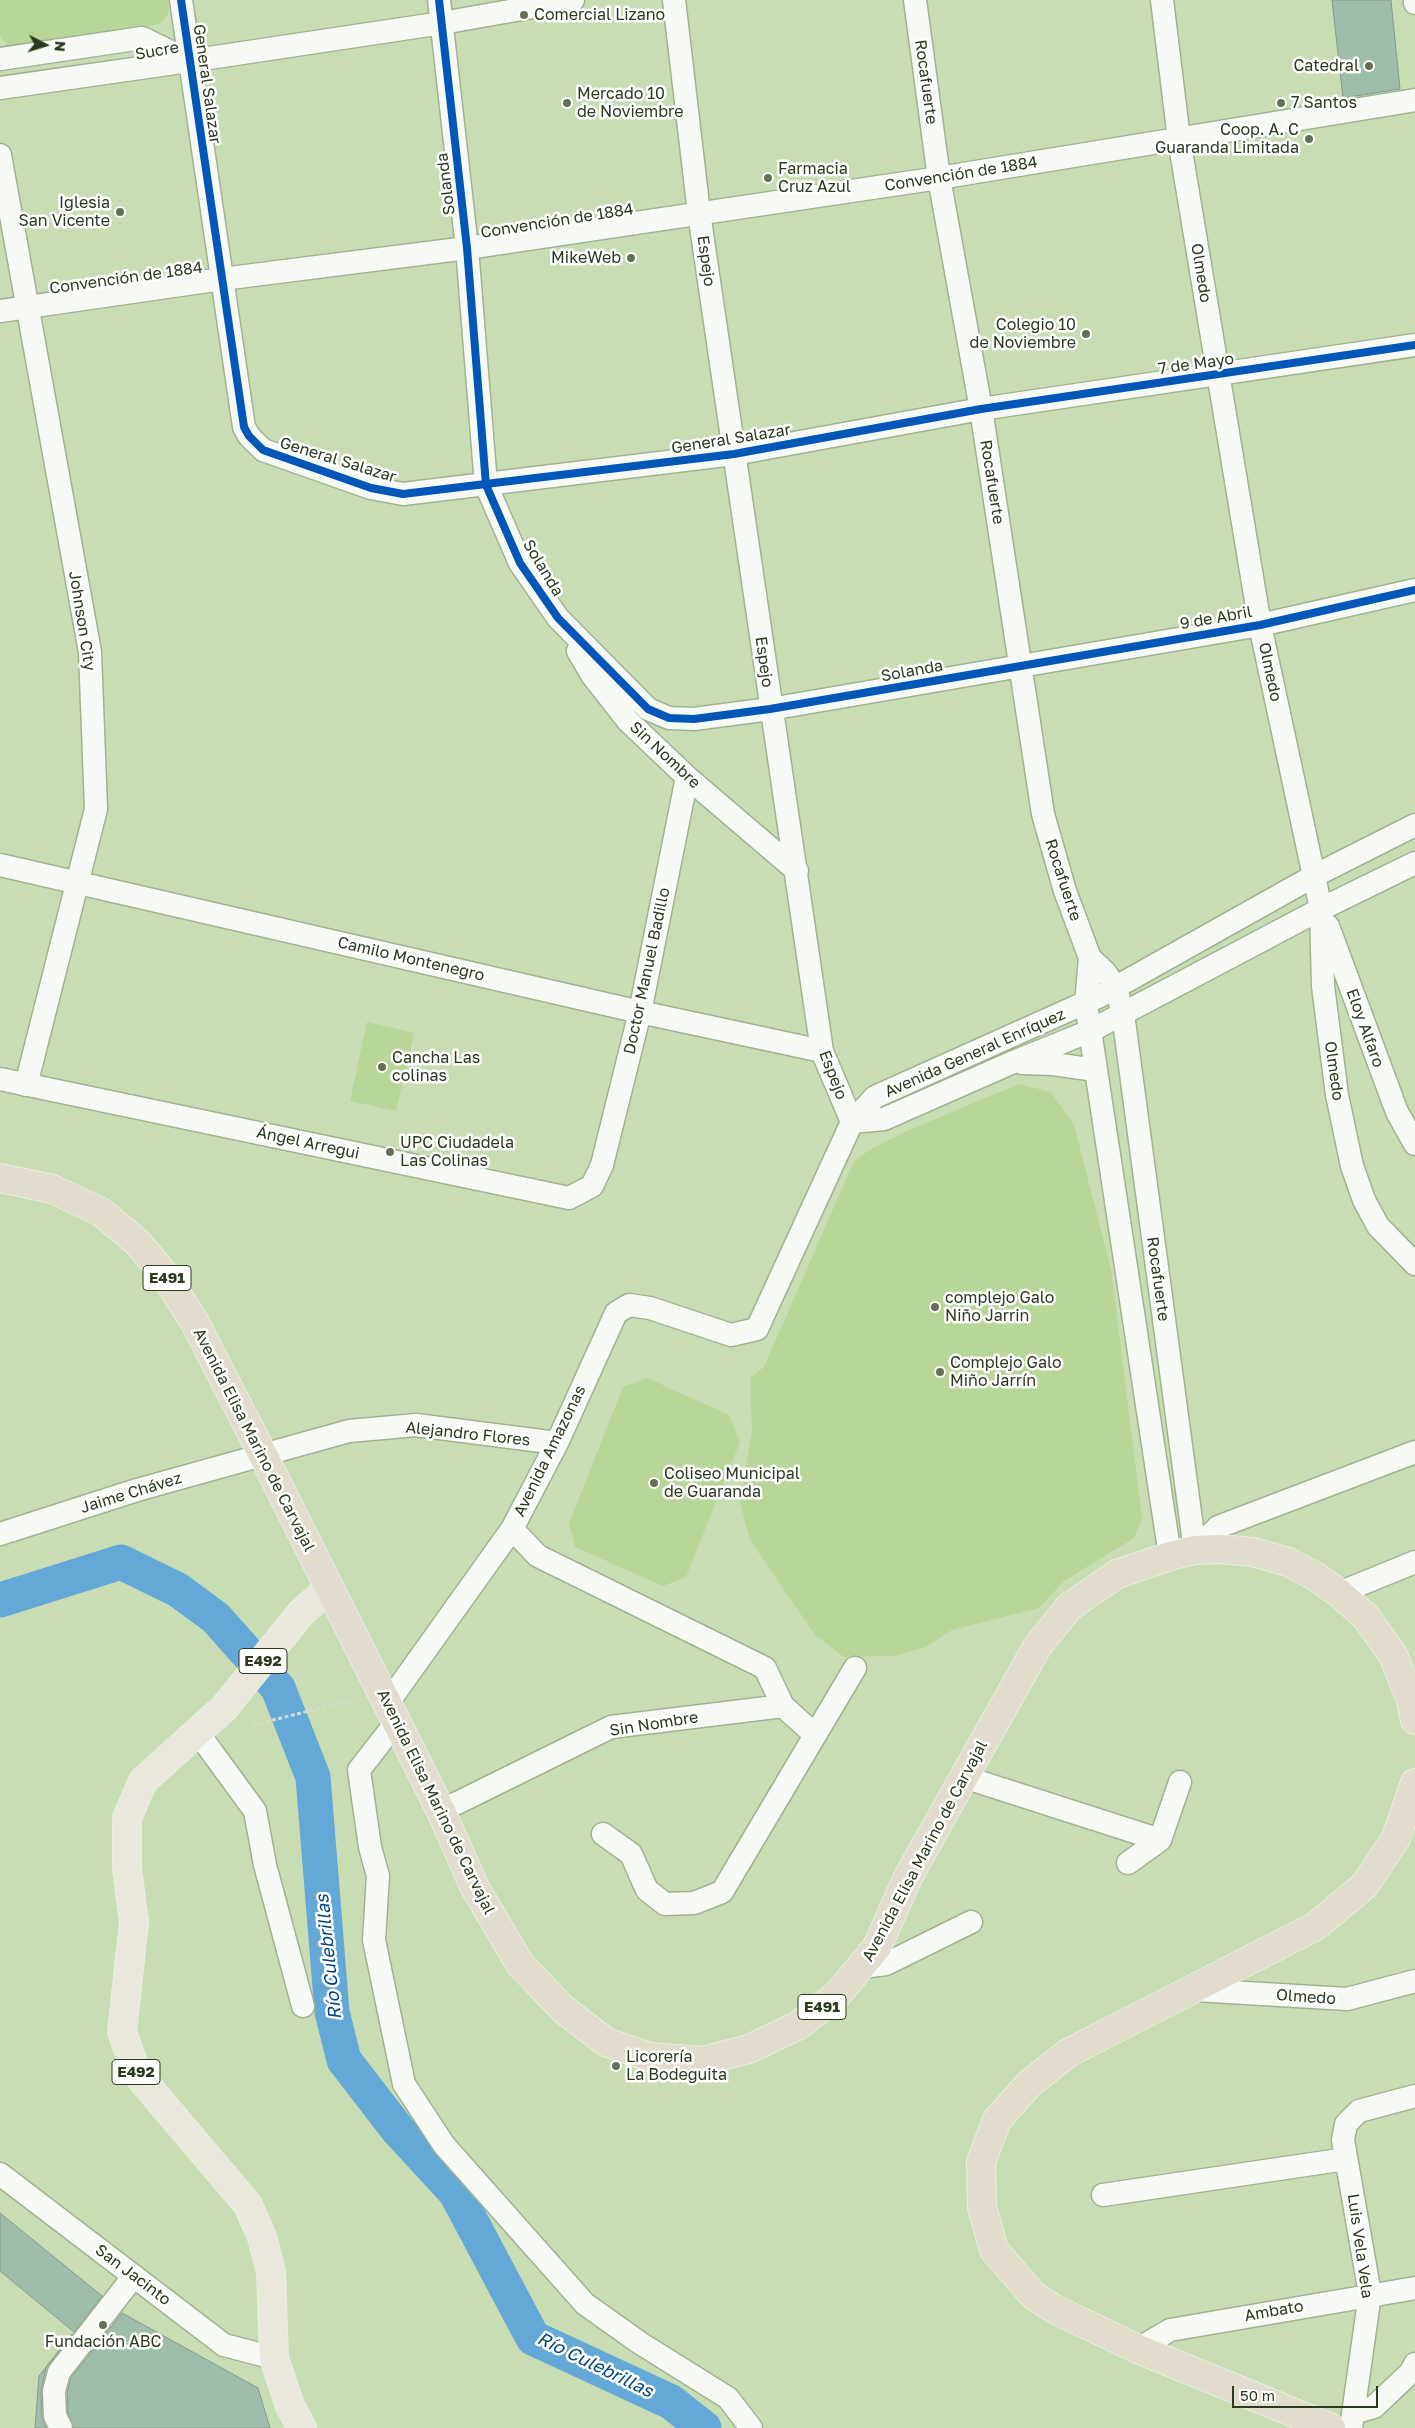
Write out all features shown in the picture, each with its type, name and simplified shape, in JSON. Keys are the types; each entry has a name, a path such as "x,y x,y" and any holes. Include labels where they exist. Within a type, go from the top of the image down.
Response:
{"highway":[{"name":"Avenida Elisa Marino de Carvajal","path":"0,1178 52,1189 101,1212 137,1242 164,1274 194,1321 263,1455 441,1811 474,1886 520,1964 563,2009 606,2042 649,2057 702,2061 749,2048 799,2025 837,1995 862,1968 877,1946 908,1877 1037,1647 1069,1607 1117,1574 1182,1553 1220,1549 1253,1552 1288,1562 1315,1576 1340,1593 1366,1617 1393,1655 1411,1700 1415,1720"},
{"path":"1331,2428 1138,2349 1056,2310 1033,2295 994,2250 982,2207 981,2162 997,2120 1029,2084 1068,2054 1316,1926 1365,1884 1396,1838 1415,1783"}],"main road":[{"name":"E492","path":"302,2428 290,2406 274,2358 271,2272 262,2238 248,2205 137,2074 122,2032 134,1922 127,1870 127,1818 143,1781 224,1708 301,1613 329,1588"}],"street":[{"name":"General Salazar","path":"181,0 244,427 249,436 263,450 371,488 403,494 734,454 981,408"},
{"name":"Solanda","path":"439,0 467,248 486,485 520,563 558,618 648,709 669,718 694,719 770,709 1021,666"},
{"name":"Sucre","path":"0,88 189,61 573,0"},
{"name":"Espejo","path":"674,0 699,214 770,709 797,872 822,1051 852,1122"},
{"name":"Rocafuerte","path":"915,0 939,178 981,408 1043,814 1065,891 1090,958 1116,988 1123,1014 1182,1553"},
{"name":"Olmedo","path":"1162,0 1179,139 1260,625 1321,909 1323,986 1337,1095 1352,1166 1364,1200 1378,1226 1415,1264"},
{"name":"Sucre","path":"0,59 142,38 189,61"},
{"name":"Convención de 1884","path":"0,311 222,279 467,248 699,214 939,178 1415,100"},
{"name":"Johnson City","path":"0,155 90,652 96,809 26,1085"},
{"name":"7 de Mayo","path":"981,408 1415,345"},
{"name":"9 de Abril","path":"1021,666 1260,625 1415,590"},
{"name":"Sin Nombre","path":"558,618 592,675 628,721 687,776 797,872"},
{"name":"Doctor Manuel Badillo","path":"602,1165 640,1012 687,776"},
{"name":"Avenida General Enríquez","path":"852,1122 875,1097 1086,1004 1314,876 1415,825"},
{"name":"Avenida General Enríquez","path":"852,1122 884,1120 1011,1063 1090,1031 1321,909 1415,863"},
{"name":"Camilo Montenegro","path":"0,865 640,1012 822,1051"},
{"name":"Eloy Alfaro","path":"1321,909 1397,1112 1415,1144"},
{"name":"Rocafuerte","path":"1090,958 1086,1004 1096,1070 1182,1553"},
{"path":"1011,1063 1037,1062 1096,1070"},
{"name":"Ángel Arregui","path":"0,1079 569,1198 592,1186 602,1165"},
{"name":"Avenida Amazonas","path":"751,2428 728,2398 640,2343 585,2304 444,2145 404,2084 374,1940 378,1876 370,1847 360,1770 392,1712 512,1529 557,1443 616,1314 629,1305 650,1308 731,1335 757,1329 852,1122"},
{"name":"Alejandro Flores","path":"263,1455 349,1431 416,1425 557,1443"},
{"path":"1182,1553 1218,1527 1415,1452"},
{"name":"Jaime Chávez","path":"0,1534 137,1490 263,1455"},
{"path":"512,1529 538,1556 766,1668 783,1706 815,1735"},
{"path":"1340,1593 1415,1562"},
{"path":"603,1834 631,1854 647,1890 665,1904 694,1903 722,1892 855,1668"},
{"name":"Sin Nombre","path":"441,1811 611,1727 783,1706"},
{"path":"198,1733 254,1811 265,1865 303,2006"},
{"path":"964,1777 1160,1840"},
{"path":"1128,1863 1160,1840 1180,1782"},
{"path":"862,1968 886,1964 971,1922"},
{"name":"Olmedo","path":"1195,1990 1348,1999 1415,1981"},
{"name":"Luis Vela Vela","path":"1352,2421 1370,2294 1343,2140 1346,2124 1359,2111 1415,2096"},
{"path":"1103,2195 1346,2159"},
{"name":"San Jacinto","path":"0,2174 224,2345 274,2358"},
{"path":"61,2428 55,2416 54,2391 58,2372 134,2276"},
{"name":"Ambato","path":"1138,2349 1170,2330 1370,2294 1415,2288"},
{"path":"1352,2421 1374,2407 1414,2370"}],"path":[{"path":"253,1725 353,1700"}],"green space":[{"path":"0,0 168,0 169,13 160,24 9,47 0,36"},
{"name":"Cancha Las colinas","path":"367,1022 414,1033 396,1111 350,1101"},
{"name":"Complejo Galo Miño Jarrín","path":"1019,1084 1051,1092 1074,1125 1111,1269 1142,1518 1134,1538 1064,1581 1039,1608 952,1630 924,1648 892,1656 844,1657 815,1635 750,1540 740,1502 752,1431 750,1378 764,1367 854,1161 871,1149 909,1130"},
{"name":"Coliseo Municipal de Guaranda","path":"647,1378 729,1415 740,1442 686,1577 663,1586 575,1547 569,1523 623,1387"}],"building":[{"name":"Catedral","path":"1332,0 1391,0 1400,89 1343,98"},
{"path":"0,2213 102,2296 74,2332 0,2271"},
{"name":"Fundación ABC","path":"122,2313 258,2388 270,2428 74,2428 68,2413 67,2392 71,2378"},
{"path":"72,2334 46,2368 41,2392 42,2417 46,2428 35,2428 39,2376"}],"waterway":[{"name":"Río Culebrillas","path":"0,1600 121,1562 178,1590 216,1618 278,1688 313,1777 332,2012 344,2060 398,2130 456,2193 533,2338 671,2402 704,2428"}],"cycle path":[{"path":"181,0 244,427 249,436 263,450 371,488 403,494 734,454 981,409 1415,345"},
{"path":"439,0 467,248 486,485 520,563 558,618 648,709 669,718 694,719 770,709 1260,625 1415,590"}],"place":[{"name":"Comercial Lizano","path":"524,15"},
{"name":"Catedral","path":"1369,66"},
{"name":"Mercado 10 de Noviembre","path":"567,103"},
{"name":"7 Santos","path":"1281,103"},
{"name":"Coop. A. C Guaranda Limitada","path":"1309,139"},
{"name":"Farmacia Cruz Azul","path":"768,178"},
{"name":"Iglesia San Vicente","path":"120,212"},
{"name":"MikeWeb","path":"631,258"},
{"name":"Colegio 10 de Noviembre","path":"1086,334"},
{"name":"Cancha Las colinas","path":"382,1067"},
{"name":"UPC Ciudadela Las Colinas","path":"390,1152"},
{"name":"complejo Galo Niño Jarrin","path":"935,1307"},
{"name":"Complejo Galo Miño Jarrín","path":"940,1372"},
{"name":"Coliseo Municipal de Guaranda","path":"654,1483"},
{"name":"Licorería La Bodeguita","path":"616,2066"},
{"name":"Fundación ABC","path":"103,2325"}]}
